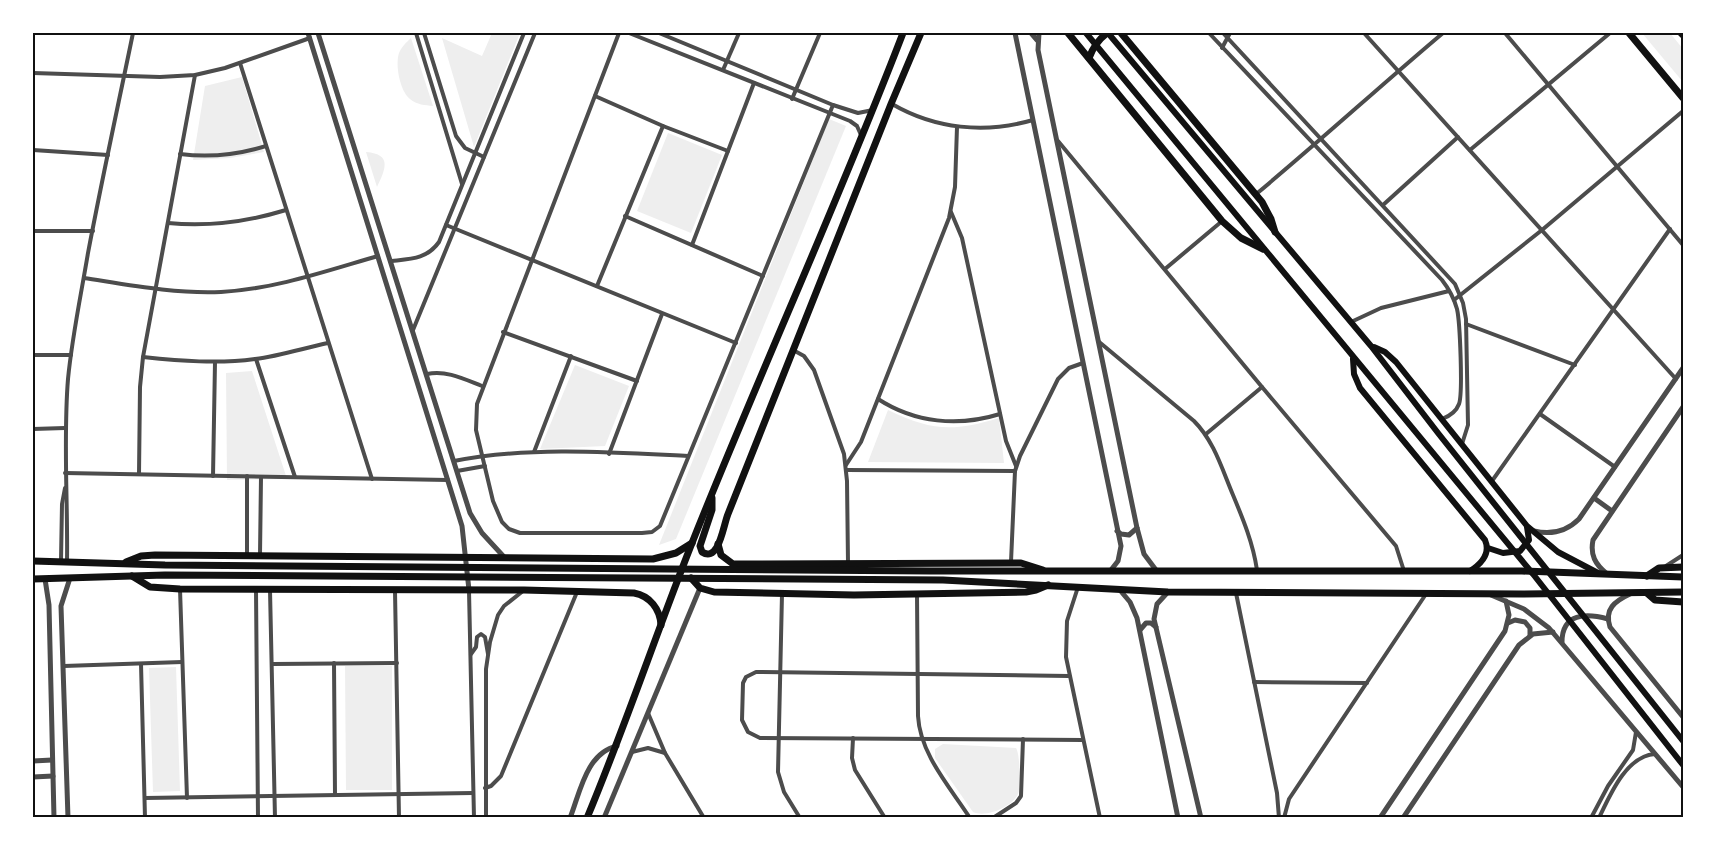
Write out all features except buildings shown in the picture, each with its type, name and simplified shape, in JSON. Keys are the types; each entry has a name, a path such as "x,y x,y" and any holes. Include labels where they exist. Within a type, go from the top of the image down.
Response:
{"main road":[{"path":"587,818 617,746 692,543 874,110 903,33"},
{"path":"711,496 712,510 700,544 705,554 711,555 715,552 793,350 921,33"},
{"path":"1068,33 1222,221 1241,238 1263,249"},
{"path":"1086,33 1543,588 1683,765"},
{"path":"1089,58 1099,39 1108,33 1371,346 1445,443 1683,741"},
{"path":"1121,33 1255,195 1268,213 1275,232"},
{"path":"1629,33 1683,98"},
{"path":"1371,346 1385,352 1393,359 1529,528 1558,552 1598,573"},
{"path":"1353,358 1354,374 1360,388 1484,538 1488,548 1483,559 1470,571"},
{"path":"1488,548 1503,553 1520,551 1529,540 1529,528"},
{"path":"124,564 134,558 148,555 658,559 676,553 692,543"},
{"path":"718,544 721,555 730,563 1011,563 1030,564 1045,571"},
{"path":"687,557 690,576 700,588 714,592 917,595 1026,592 1048,585"},
{"path":"591,592 596,578 593,559"},
{"path":"33,561 165,565 1045,571 1404,570 1598,573 1683,577"},
{"path":"777,563 769,570 766,578 769,588 778,594"},
{"path":"1647,576 1663,567 1683,567"},
{"path":"33,579 163,575 931,580 1168,592 1490,594 1683,592"},
{"path":"132,576 150,587 180,589 524,590 634,593 644,596 657,610 661,625"},
{"path":"1647,593 1655,600 1683,602"}],"street":[{"path":"64,562 68,511 65,428 71,355 93,231 133,33"},
{"path":"318,33 474,521 505,558"},
{"path":"416,33 462,185"},
{"path":"424,33 452,126 461,145 484,157"},
{"path":"392,261 418,258 430,252 439,242 524,33"},
{"path":"413,330 535,33"},
{"path":"619,33 482,386 475,417 476,430 498,514 509,529 520,533 642,533 652,532 660,526 832,105"},
{"path":"628,33 854,123 862,138"},
{"path":"659,33 832,105 858,113 874,110"},
{"path":"723,70 739,33"},
{"path":"792,99 820,33"},
{"path":"1031,33 1037,40"},
{"path":"1039,33 1037,40 1055,135 1137,528 1144,554 1156,570"},
{"path":"1062,33 1074,39"},
{"path":"1209,33 1442,280 1449,291 1454,300 1459,324 1460,398 1455,411 1442,420"},
{"path":"1223,33 1229,35 1450,277 1461,296 1466,324 1468,428 1462,445"},
{"path":"1364,33 1676,379"},
{"path":"1255,195 1443,33"},
{"path":"1505,33 1683,245"},
{"path":"1470,150 1610,33"},
{"path":"1016,34 1117,531 1120,554 1111,570"},
{"path":"1222,48 1229,35"},
{"path":"33,73 160,77 195,75 240,63 309,36 462,526 469,590 474,818"},
{"path":"240,63 372,479"},
{"path":"139,474 140,387 143,357 195,75"},
{"path":"692,245 754,83"},
{"path":"595,96 728,151"},
{"path":"331,103 340,100"},
{"path":"891,104 922,118 957,127 995,128 1033,120"},
{"path":"1454,300 1542,230 1683,111"},
{"path":"444,128 452,126"},
{"path":"597,286 663,126"},
{"path":"846,467 859,446 951,212 955,187 957,127"},
{"path":"1055,135 1396,546 1404,570"},
{"path":"1383,205 1458,137"},
{"path":"180,154 215,157 266,146"},
{"path":"33,150 108,155"},
{"path":"168,224 220,224 254,219 286,210"},
{"path":"951,212 963,242 1007,446 1015,469 1011,563"},
{"path":"625,216 763,276"},
{"path":"1165,269 1222,221"},
{"path":"446,225 736,343"},
{"path":"1492,482 1670,230"},
{"path":"33,231 93,231"},
{"path":"84,278 177,291 221,292 265,287 378,256"},
{"path":"1351,322 1381,308 1449,291"},
{"path":"609,454 662,314"},
{"path":"1466,324 1575,365"},
{"path":"504,332 637,381"},
{"path":"1098,341 1194,421 1206,434 1251,542 1257,570"},
{"path":"143,357 215,362 256,359 328,342"},
{"path":"793,350 804,356 814,370 841,443 846,467 848,562"},
{"path":"33,355 71,355"},
{"path":"534,452 571,356"},
{"path":"256,359 295,477"},
{"path":"213,476 215,362"},
{"path":"1015,469 1058,379 1069,368 1083,363"},
{"path":"1529,528 1548,533 1565,529 1579,519 1683,368"},
{"path":"427,375 450,374 482,386"},
{"path":"1206,434 1262,387"},
{"path":"878,399 900,411 933,420 967,421 1000,414"},
{"path":"1607,574 1595,561 1592,548 1595,536 1683,407"},
{"path":"1540,414 1615,467"},
{"path":"33,429 65,428"},
{"path":"454,461 483,455 534,452 688,456"},
{"path":"457,471 485,466"},
{"path":"846,467 1015,469"},
{"path":"65,473 448,480"},
{"path":"247,476 247,555"},
{"path":"260,555 261,477"},
{"path":"1594,498 1612,511"},
{"path":"462,526 471,526 474,521"},
{"path":"1117,531 1129,535 1137,528"},
{"path":"1663,567 1683,555"},
{"path":"68,818 61,606 62,597 70,578"},
{"path":"45,579 49,605 54,818"},
{"path":"1078,587 1067,621 1066,657 1100,818"},
{"path":"604,818 700,588"},
{"path":"180,589 187,798"},
{"path":"256,590 258,818"},
{"path":"270,590 275,818"},
{"path":"486,818 486,669 488,655 498,615 511,598 524,590"},
{"path":"1119,590 1134,608 1140,630 1178,818"},
{"path":"395,591 399,818"},
{"path":"485,788 491,786 501,776 578,592"},
{"path":"1168,592 1156,606 1154,616 1201,818"},
{"path":"1236,592 1277,793 1279,818"},
{"path":"1284,818 1289,798 1427,593"},
{"path":"778,594 780,779 787,798 800,818"},
{"path":"1490,594 1529,612 1553,633 1683,787"},
{"path":"1631,594 1612,605 1608,619 1614,633 1683,717"},
{"path":"917,595 918,722 922,739 931,758 970,818"},
{"path":"1380,818 1508,623 1509,612 1506,601"},
{"path":"49,605 61,606"},
{"path":"1562,642 1565,627 1573,619 1584,616 1608,619"},
{"path":"1508,623 1515,620 1525,622 1530,628 1530,635"},
{"path":"1140,630 1146,623 1151,623 1156,627"},
{"path":"1402,818 1519,645 1530,635 1543,632 1553,633"},
{"path":"471,654 476,647 477,637 481,634 485,637 488,655"},
{"path":"64,666 182,662"},
{"path":"334,663 335,795"},
{"path":"273,664 397,663"},
{"path":"141,664 145,818"},
{"path":"1070,676 752,673 746,676 742,686 742,720 745,728 755,737 1083,740"},
{"path":"1254,682 1367,683"},
{"path":"647,711 665,753 704,818"},
{"path":"1591,818 1612,779 1631,754 1636,743 1636,731"},
{"path":"853,738 852,758 855,770 885,818"},
{"path":"993,818 1016,803 1021,796 1023,739"},
{"path":"570,818 593,761 603,751 617,746"},
{"path":"631,753 648,748 665,753"},
{"path":"1593,813 1599,818 1632,764 1642,756 1655,754"},
{"path":"33,761 52,760"},
{"path":"33,777 53,776"},
{"path":"145,798 474,793"},
{"path":"1277,793 1282,798 1289,798"}],"shaded area":[{"path":"492,33 520,33 474,147 442,38 482,56"},
{"path":"1642,33 1670,33 1683,49 1683,82"},
{"path":"411,38 433,106 413,101 406,95 399,78 399,53"},
{"path":"242,77 264,152 230,158 193,160 205,86"},
{"path":"829,119 846,126 676,539 659,545"},
{"path":"668,133 722,155 691,233 637,211"},
{"path":"366,152 380,156 385,164 377,187"},
{"path":"575,365 629,386 605,446 540,449"},
{"path":"252,371 287,479 227,480 226,373"},
{"path":"888,410 917,422 942,427 968,426 999,418 1004,463 868,462"},
{"path":"345,666 392,666 392,790 346,790"},
{"path":"176,667 180,791 153,792 149,668"},
{"path":"943,744 1016,748 1020,778 1019,790 1015,799 998,810 985,814 973,812 935,758 935,749"}]}
